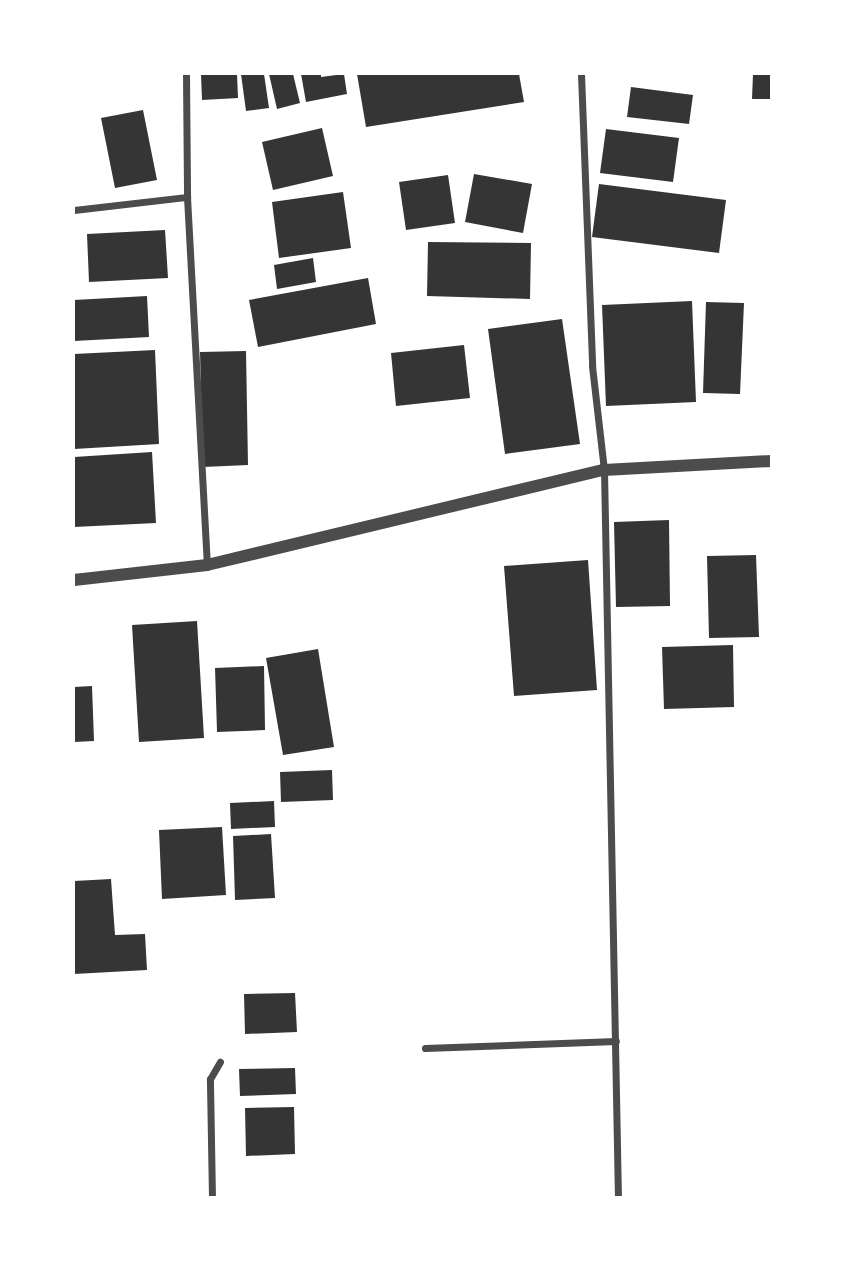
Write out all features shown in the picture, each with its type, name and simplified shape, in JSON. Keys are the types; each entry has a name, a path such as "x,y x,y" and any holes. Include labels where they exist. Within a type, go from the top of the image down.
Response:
{"street":[{"path":"186,74 187,197 207,565"},
{"path":"581,74 592,366 604,470 618,1198"},
{"path":"74,210 187,197"},
{"path":"74,580 207,565 604,470 772,461"},
{"path":"425,1048 616,1041"},
{"path":"212,1198 210,1079 220,1062"}],"building":[{"path":"201,74 237,74 238,98 202,100"},
{"path":"241,74 264,74 269,108 246,111"},
{"path":"269,74 293,74 300,103 277,109"},
{"path":"301,74 321,74 321,77 344,74 347,94 306,102"},
{"path":"357,74 519,74 524,102 366,127"},
{"path":"753,74 772,74 772,99 752,99"},
{"path":"631,87 693,95 689,124 627,117"},
{"path":"143,110 157,180 115,188 101,118"},
{"path":"322,128 333,176 273,190 262,142"},
{"path":"606,129 679,138 673,182 600,173"},
{"path":"474,174 532,184 523,233 465,222"},
{"path":"448,175 455,223 406,230 399,182"},
{"path":"599,184 726,200 719,253 592,237"},
{"path":"343,192 351,248 279,258 272,202"},
{"path":"165,230 168,278 89,282 87,234"},
{"path":"428,242 531,243 530,299 427,296"},
{"path":"313,258 316,282 277,289 274,265"},
{"path":"368,278 376,324 258,347 249,300"},
{"path":"147,296 149,337 74,341 74,300"},
{"path":"692,301 696,402 606,406 602,305"},
{"path":"706,302 744,303 740,394 703,393"},
{"path":"562,319 580,444 505,454 488,329"},
{"path":"464,345 470,398 396,406 391,353"},
{"path":"155,350 159,444 74,449 74,354"},
{"path":"246,351 248,465 203,467 200,352"},
{"path":"152,452 156,523 74,527 74,457"},
{"path":"669,520 670,606 616,607 614,522"},
{"path":"756,555 759,637 709,638 707,556"},
{"path":"588,560 597,690 514,696 504,566"},
{"path":"197,621 204,738 139,742 132,625"},
{"path":"733,645 734,707 664,709 662,647"},
{"path":"318,649 334,747 283,755 266,658"},
{"path":"264,666 265,730 217,732 215,668"},
{"path":"92,686 94,741 74,742 74,687"},
{"path":"332,770 333,800 281,802 280,772"},
{"path":"274,801 275,827 231,829 230,803"},
{"path":"222,827 226,895 162,899 159,830"},
{"path":"271,834 275,898 235,900 233,836"},
{"path":"111,879 115,935 145,934 147,970 74,974 74,881"},
{"path":"295,993 297,1032 245,1034 244,994"},
{"path":"295,1068 296,1094 240,1096 239,1069"},
{"path":"294,1107 295,1154 246,1156 245,1108"}]}
